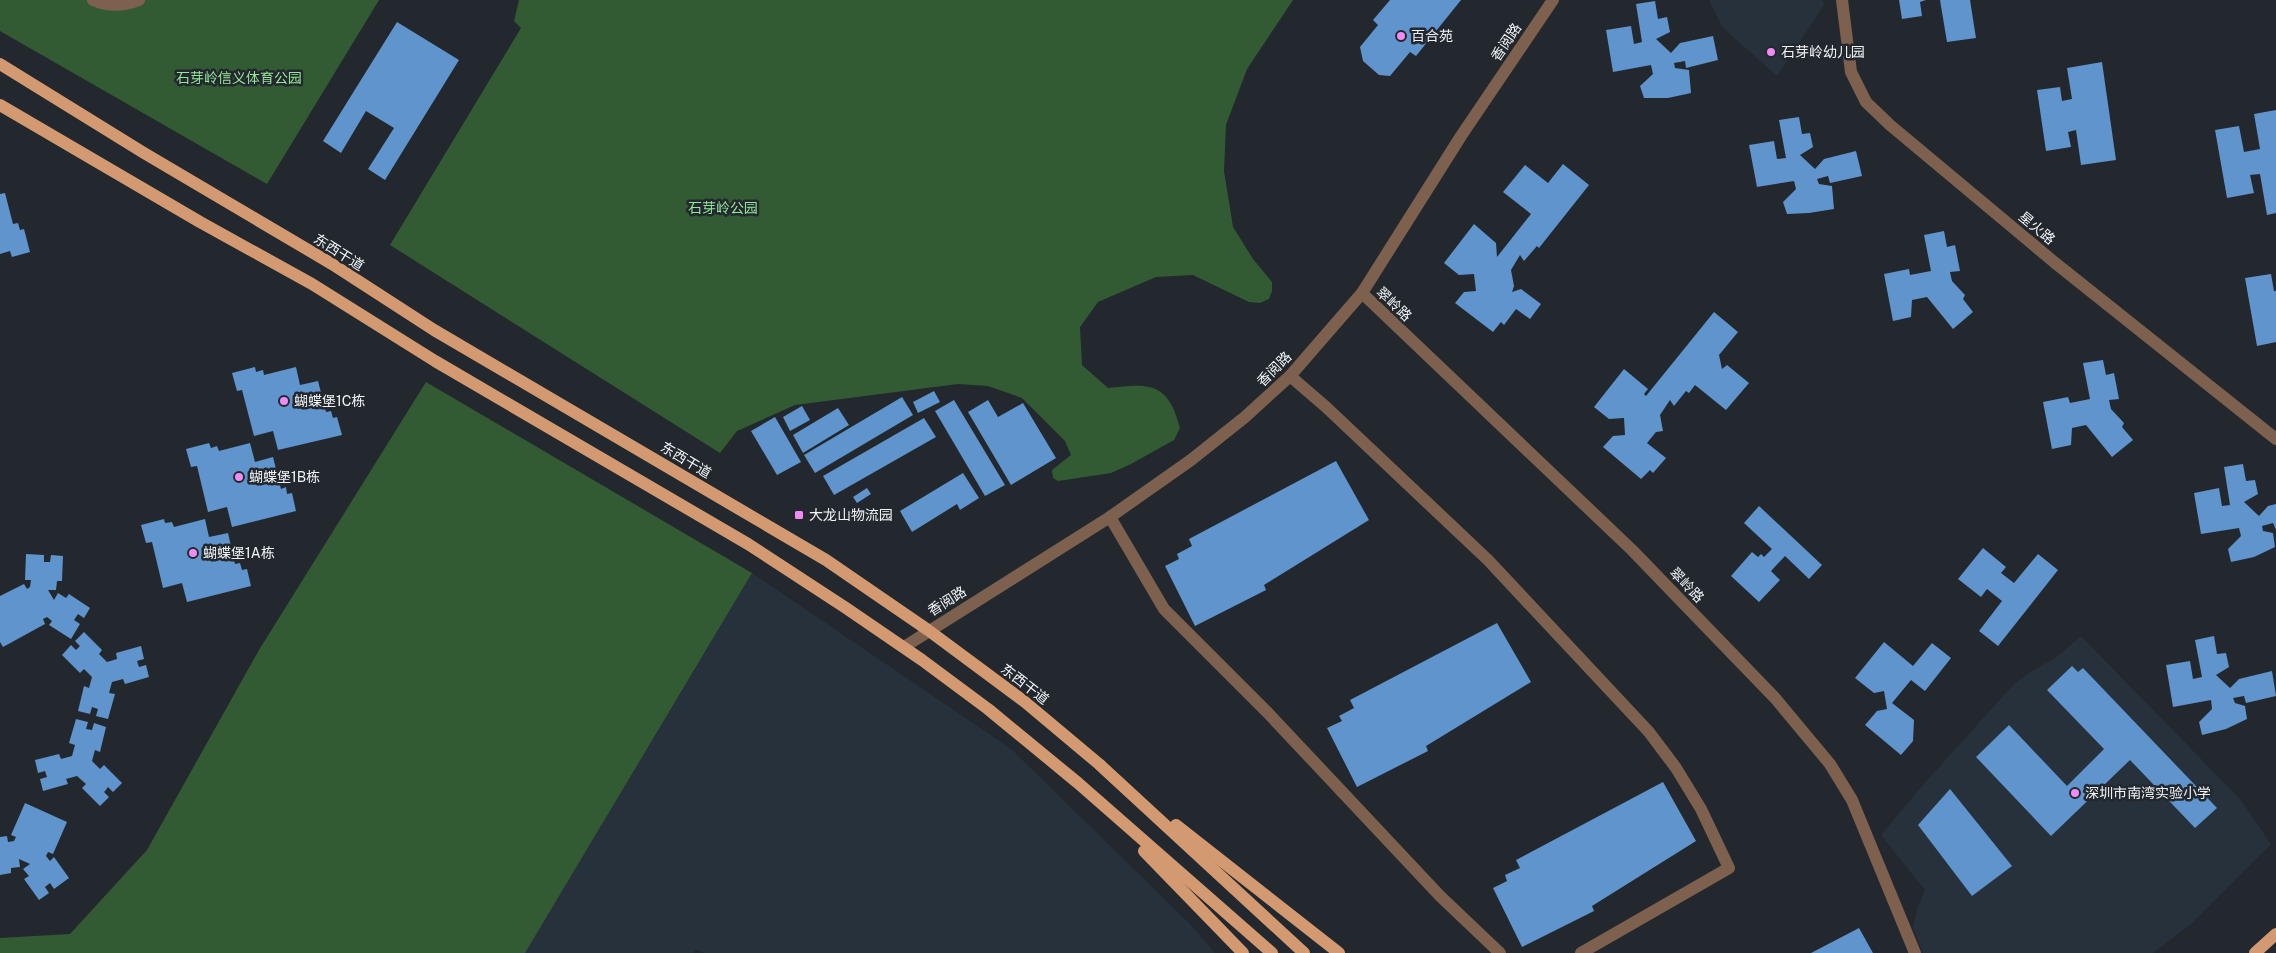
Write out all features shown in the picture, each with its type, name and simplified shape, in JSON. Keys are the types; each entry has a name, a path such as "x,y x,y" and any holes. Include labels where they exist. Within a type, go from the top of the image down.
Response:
{"main road":[{"name":"东西干道","path":"0,64 152,158 332,264 434,330 826,560 928,630 1026,702 1098,764 1304,953"},
{"path":"0,105 200,222 312,284 435,361 748,544 904,648 988,709 1078,783 1272,953"},
{"path":"1098,764 1339,953"},
{"path":"1078,783 1242,953"},
{"path":"2255,953 2276,934"}],"street":[{"path":"94,0 102,4 120,6 139,0"},
{"name":"香阅路","path":"904,648 928,630 1110,517 1199,454 1245,418 1290,376 1362,294 1461,136 1553,0"},
{"name":"星火路","path":"1842,0 1852,72 1866,102 1890,125 2054,262 2276,439"},
{"name":"翠岭路","path":"1362,294 1632,550 1775,698 1830,764 1852,800 1914,953"},
{"path":"1290,376 1334,414 1488,560 1649,732 1676,768 1701,809 1729,868 1581,953"},
{"path":"1110,517 1164,609 1268,713 1440,896 1500,953"}],"shaded area":[{"name":"石芽岭幼儿园","path":"1709,0 1823,0 1824,5 1777,76 1722,27"},
{"path":"752,573 1011,749 1189,923 1215,953 704,953 696,949 693,953 525,953"},
{"name":"深圳市南湾实验小学","path":"2081,636 2240,799 2271,844 2191,924 2153,953 1923,953 1913,927 1917,909 1925,890 1881,835 1922,786 2014,684 2055,658"}],"green space":[{"name":"石芽岭信义体育公园","path":"0,0 379,0 267,184 0,31"},
{"name":"石芽岭公园","path":"519,0 1293,0 1247,69 1226,125 1224,171 1233,227 1253,259 1272,282 1272,291 1269,299 1260,303 1249,302 1193,275 1156,277 1098,302 1080,327 1082,365 1108,388 1146,386 1163,394 1170,402 1180,428 1174,440 1111,473 1058,481 1053,478 1052,470 1071,455 1065,441 1022,398 988,386 958,384 795,405 737,431 720,453 390,245 521,28 514,21"},
{"path":"426,382 752,573 525,953 0,953 0,938 70,934 147,850 259,650"}],"building":[{"name":"百合苑","path":"1390,0 1461,0 1416,56 1410,52 1390,76 1379,75 1363,61 1360,47 1378,25 1373,20"},
{"path":"1899,0 1926,0 1920,2 1922,16 1902,19"},
{"path":"1940,0 1970,0 1976,38 1947,42"},
{"path":"1655,1 1658,19 1667,17 1670,32 1656,39 1671,53 1680,43 1713,36 1718,60 1686,68 1685,61 1674,63 1675,68 1689,70 1691,93 1668,98 1644,98 1640,86 1653,74 1651,65 1613,72 1606,30 1631,26 1634,44 1642,42 1636,4"},
{"path":"397,22 459,60 385,180 368,169 394,128 366,111 341,153 323,141"},
{"path":"2102,62 2116,160 2081,165 2076,130 2068,132 2071,147 2046,151 2037,90 2060,87 2062,101 2072,99 2067,68"},
{"path":"2276,110 2276,213 2267,215 2260,174 2250,175 2254,193 2227,198 2215,130 2239,126 2244,152 2260,149 2254,114"},
{"path":"1799,117 1802,134 1810,133 1813,147 1800,155 1815,169 1824,159 1856,151 1862,176 1830,183 1828,176 1817,179 1819,184 1832,186 1834,209 1787,214 1783,202 1796,189 1794,181 1757,187 1749,145 1774,141 1777,159 1786,158 1779,120"},
{"path":"1563,164 1589,185 1539,248 1537,246 1524,261 1520,255 1511,270 1514,286 1512,292 1521,289 1541,304 1530,319 1516,309 1504,325 1501,322 1493,332 1455,303 1464,292 1476,291 1474,274 1459,275 1444,263 1474,224 1496,243 1497,257 1531,214 1503,192 1525,165 1548,183"},
{"path":"5,193 13,224 18,223 20,230 24,229 30,252 12,257 10,251 0,254 0,194"},
{"path":"1944,231 1947,247 1955,245 1960,271 1950,272 1952,281 1965,295 1963,299 1973,312 1953,329 1927,297 1912,300 1911,317 1893,321 1884,274 1909,269 1910,275 1931,271 1924,235"},
{"path":"2271,274 2274,291 2276,291 2276,342 2257,346 2245,278"},
{"path":"1714,312 1738,332 1719,355 1722,369 1727,365 1749,383 1726,410 1695,385 1689,393 1686,391 1674,406 1670,400 1660,415 1663,431 1656,432 1647,443 1666,458 1653,473 1650,470 1641,479 1603,447 1613,436 1625,435 1624,418 1609,419 1594,407 1624,369 1648,389 1644,394 1646,396"},
{"path":"2103,360 2106,375 2114,373 2119,399 2109,400 2111,409 2124,423 2122,427 2133,440 2112,457 2086,425 2072,428 2071,445 2052,449 2043,402 2068,397 2070,403 2090,399 2083,363"},
{"name":"蝴蝶堡1C栋","path":"255,367 256,372 263,370 264,375 296,367 300,385 318,381 326,412 331,411 333,418 337,417 342,435 278,450 273,431 254,436 242,390 237,391 232,373"},
{"path":"934,391 940,402 918,413 913,402"},
{"path":"902,397 913,415 815,473 804,455"},
{"path":"954,400 1005,485 985,496 935,411"},
{"path":"988,400 998,417 1023,403 1056,458 1011,485 968,412"},
{"path":"802,406 810,420 790,431 783,417"},
{"path":"838,408 849,425 803,453 793,435"},
{"path":"775,417 801,462 777,475 751,431"},
{"path":"924,418 936,437 834,495 823,476"},
{"name":"蝴蝶堡1B栋","path":"209,443 211,448 217,446 219,451 250,443 255,462 273,457 281,489 286,487 287,494 292,493 296,511 232,527 227,507 208,512 197,466 191,467 186,449"},
{"path":"1336,461 1369,520 1264,585 1266,590 1195,626 1165,566 1179,559 1177,554 1192,546 1189,539"},
{"path":"2243,464 2246,481 2255,480 2258,494 2244,502 2259,516 2268,506 2276,504 2276,530 2273,523 2262,526 2263,531 2273,533 2275,547 2254,557 2231,562 2228,549 2241,536 2239,528 2201,534 2194,493 2219,488 2222,506 2230,505 2224,467"},
{"path":"963,473 979,498 960,510 957,504 912,532 900,511"},
{"path":"867,488 871,494 857,503 853,497"},
{"path":"1759,506 1822,565 1809,579 1785,556 1771,571 1780,580 1759,602 1731,576 1752,552 1758,557 1761,554 1764,557 1772,549 1744,523"},
{"name":"蝴蝶堡1A栋","path":"164,519 165,523 172,522 174,527 205,519 209,537 228,533 235,564 240,563 242,570 247,569 251,586 187,602 182,583 163,588 152,542 146,543 141,525"},
{"path":"1983,548 2006,567 2001,573 2014,583 2038,554 2058,570 1998,646 1979,631 2002,601 1987,589 1981,597 1958,579"},
{"path":"26,554 44,555 44,562 50,562 51,555 63,556 62,581 57,581 56,590 48,590 54,600 58,593 66,598 69,594 90,608 84,618 78,614 74,620 80,624 71,639 49,625 52,621 47,617 43,619 45,624 3,647 0,642 0,596 24,584 27,589 30,587 31,580 25,580"},
{"path":"1497,623 1531,682 1426,746 1428,751 1357,787 1327,728 1342,721 1339,716 1354,708 1350,700"},
{"path":"84,632 102,650 99,654 107,662 117,659 116,653 141,646 144,659 137,661 139,667 146,665 149,677 125,684 123,679 112,682 109,693 115,694 108,719 96,716 98,709 92,707 90,714 78,711 84,686 89,688 92,677 84,669 80,673 62,655 71,645 76,650 80,646 75,641"},
{"path":"2214,636 2217,654 2226,653 2229,667 2216,675 2230,688 2239,679 2272,671 2276,696 2246,703 2244,696 2233,698 2235,703 2245,706 2247,719 2226,729 2202,735 2199,722 2212,709 2211,700 2173,707 2166,665 2190,661 2193,679 2202,677 2195,640"},
{"path":"1884,642 1913,666 1932,643 1951,658 1925,691 1911,680 1892,703 1914,720 1913,741 1901,755 1865,725 1877,711 1887,709 1884,691 1874,693 1855,678"},
{"path":"2072,666 2078,672 2083,668 2217,808 2195,828 2130,760 2051,836 1976,757 2009,725 2067,786 2104,749 2047,690"},
{"path":"76,719 88,722 86,729 92,730 94,723 106,727 100,752 95,750 92,761 100,769 104,765 122,783 113,792 108,787 104,792 109,797 100,806 82,788 86,784 77,776 66,779 68,784 43,791 40,779 47,777 45,771 38,773 35,760 59,754 61,759 72,756 75,745 69,743"},
{"path":"1663,782 1696,841 1592,906 1594,911 1522,947 1493,888 1507,881 1505,875 1520,868 1516,860"},
{"path":"1950,789 2012,866 1972,896 1918,825"},
{"path":"25,803 67,822 53,854 48,852 46,856 50,861 54,857 69,878 54,889 50,883 45,887 49,893 39,900 24,879 29,876 23,869 30,864 19,859 20,867 11,868 11,873 0,875 0,837 7,836 8,842 14,841 16,837 11,835"},
{"path":"1859,928 1873,953 1811,953"}],"place":[{"name":"百合苑","path":"1401,36"},
{"name":"石芽岭幼儿园","path":"1771,52"},
{"name":"蝴蝶堡1C栋","path":"284,401"},
{"name":"蝴蝶堡1B栋","path":"239,477"},
{"name":"大龙山物流园","path":"799,515"},
{"name":"蝴蝶堡1A栋","path":"193,553"},
{"name":"深圳市南湾实验小学","path":"2075,793"}]}
